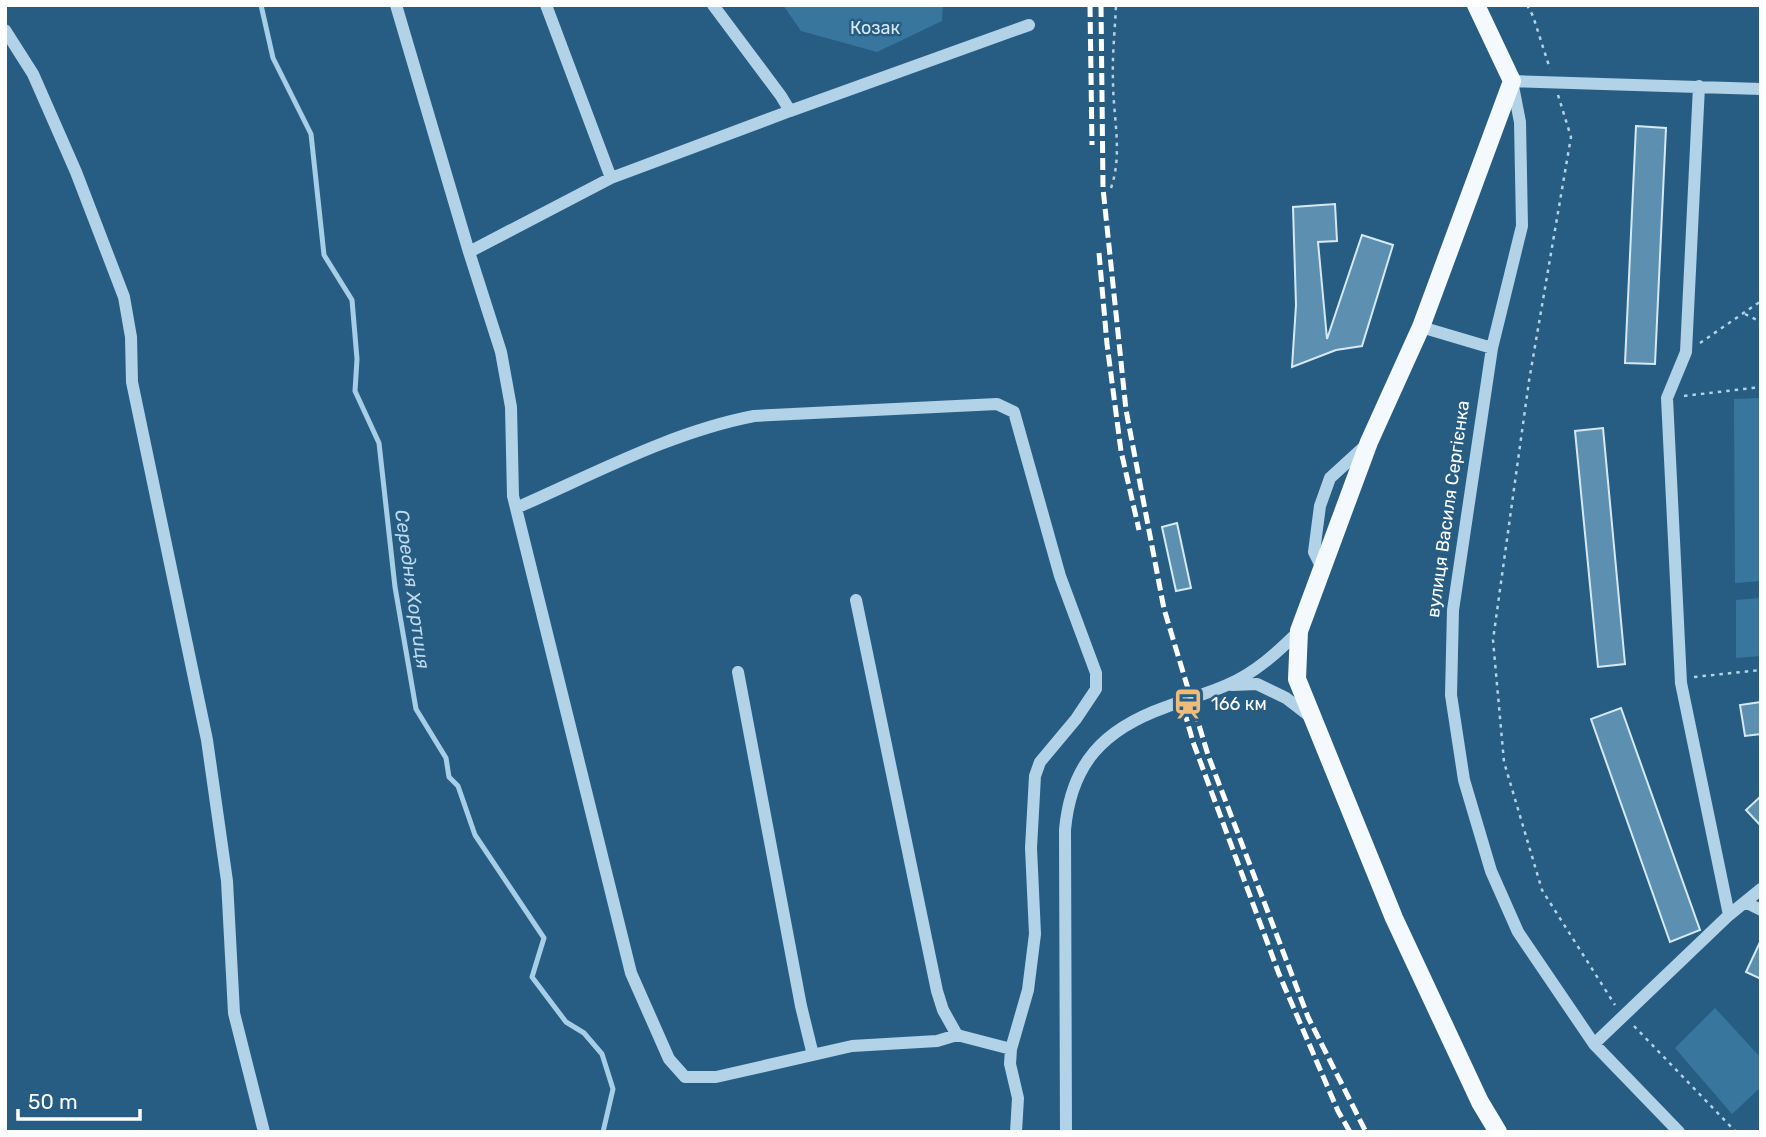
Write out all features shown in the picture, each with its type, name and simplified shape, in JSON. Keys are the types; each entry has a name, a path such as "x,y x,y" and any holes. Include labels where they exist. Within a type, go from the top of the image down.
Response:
{"main road":[{"name":"вулиця Василя Сергієнка","path":"1476,5 1512,81"},
{"path":"1498,1132 1480,1102 1394,918 1297,679 1299,631 1369,442 1421,327 1512,81"}],"street":[{"path":"396,5 501,352 510,407 513,496 631,974 669,1059 685,1077 716,1077 852,1046 937,1041 957,1035 1011,1049"},
{"path":"546,5 611,178"},
{"path":"713,5 790,111"},
{"path":"469,252 611,178 1029,25"},
{"path":"5,30 33,74 76,172 124,297 131,337 132,382 207,740 228,881 234,1013 264,1132"},
{"path":"1512,81 1761,89"},
{"name":"вулиця Василя Сергієнка","path":"1512,81 1520,122 1522,226 1492,348 1453,610 1453,708 1464,780 1491,871 1518,932 1594,1044 1679,1132"},
{"path":"1699,86 1686,352 1667,398 1681,678 1729,915"},
{"path":"1421,327 1492,348"},
{"path":"516,508 668,442 723,422 754,416 998,404 1014,412 1060,576 1096,673 1096,689 1076,719 1040,762 1035,776 1031,848 1035,934 1028,990 1011,1049 1010,1064 1017,1098 1016,1132"},
{"path":"856,600 937,991 943,1010 957,1035"},
{"path":"1066,1132 1065,830 1072,789 1086,761 1112,733 1162,708 1228,685 1270,659 1299,631"},
{"path":"738,672 798,992 813,1055"},
{"path":"1228,685 1257,684 1286,698 1312,718"},
{"path":"1594,1044 1729,915 1761,889"},
{"path":"1745,902 1761,910"}],"path":[{"path":"1111,188 1115,175 1117,146 1113,81 1116,5"},
{"path":"1527,5 1533,16 1571,136 1529,381 1493,640 1504,762 1542,890 1611,1000 1736,1132"},
{"path":"1686,352 1761,301"},
{"path":"1744,313 1761,323"},
{"path":"1667,398 1761,387"},
{"path":"1681,678 1761,670"}],"green space":[{"name":"Козак","path":"783,5 943,5 942,21 877,52 801,31"},
{"path":"1761,398 1761,581 1735,583 1734,399"},
{"path":"1761,598 1761,656 1736,658 1736,600"},
{"path":"1715,1008 1761,1058 1761,1087 1732,1114 1675,1048"}],"building":[{"path":"1636,126 1666,128 1655,364 1625,363"},
{"path":"1335,204 1337,241 1318,242 1327,339 1362,235 1393,245 1362,346 1336,350 1292,367 1296,305 1293,207"},
{"path":"1603,428 1625,664 1598,667 1575,431"},
{"path":"1177,523 1191,588 1176,591 1162,527"},
{"path":"1761,702 1761,734 1745,736 1740,705"},
{"path":"1621,708 1700,930 1670,942 1591,719"},
{"path":"1761,796 1761,826 1746,810"},
{"path":"1761,940 1761,979 1746,972"}],"waterway":[{"name":"Середня Хортиця","path":"261,5 273,58 311,134 324,255 352,300 357,359 355,391 379,443 395,587 416,709 446,758 449,777 458,786 475,835 544,938 532,977 566,1022 584,1033 602,1054 613,1089 603,1132"}],"railway":[{"path":"1090,5 1092,145"},
{"path":"1101,5 1103,188 1126,410 1164,609 1208,755 1308,1017 1366,1132"},
{"path":"1099,253 1121,451 1139,530"},
{"path":"1184,710 1193,742 1279,974 1338,1111 1350,1132"}],"place":[{"name":"166 км","path":"1188,704"}]}
